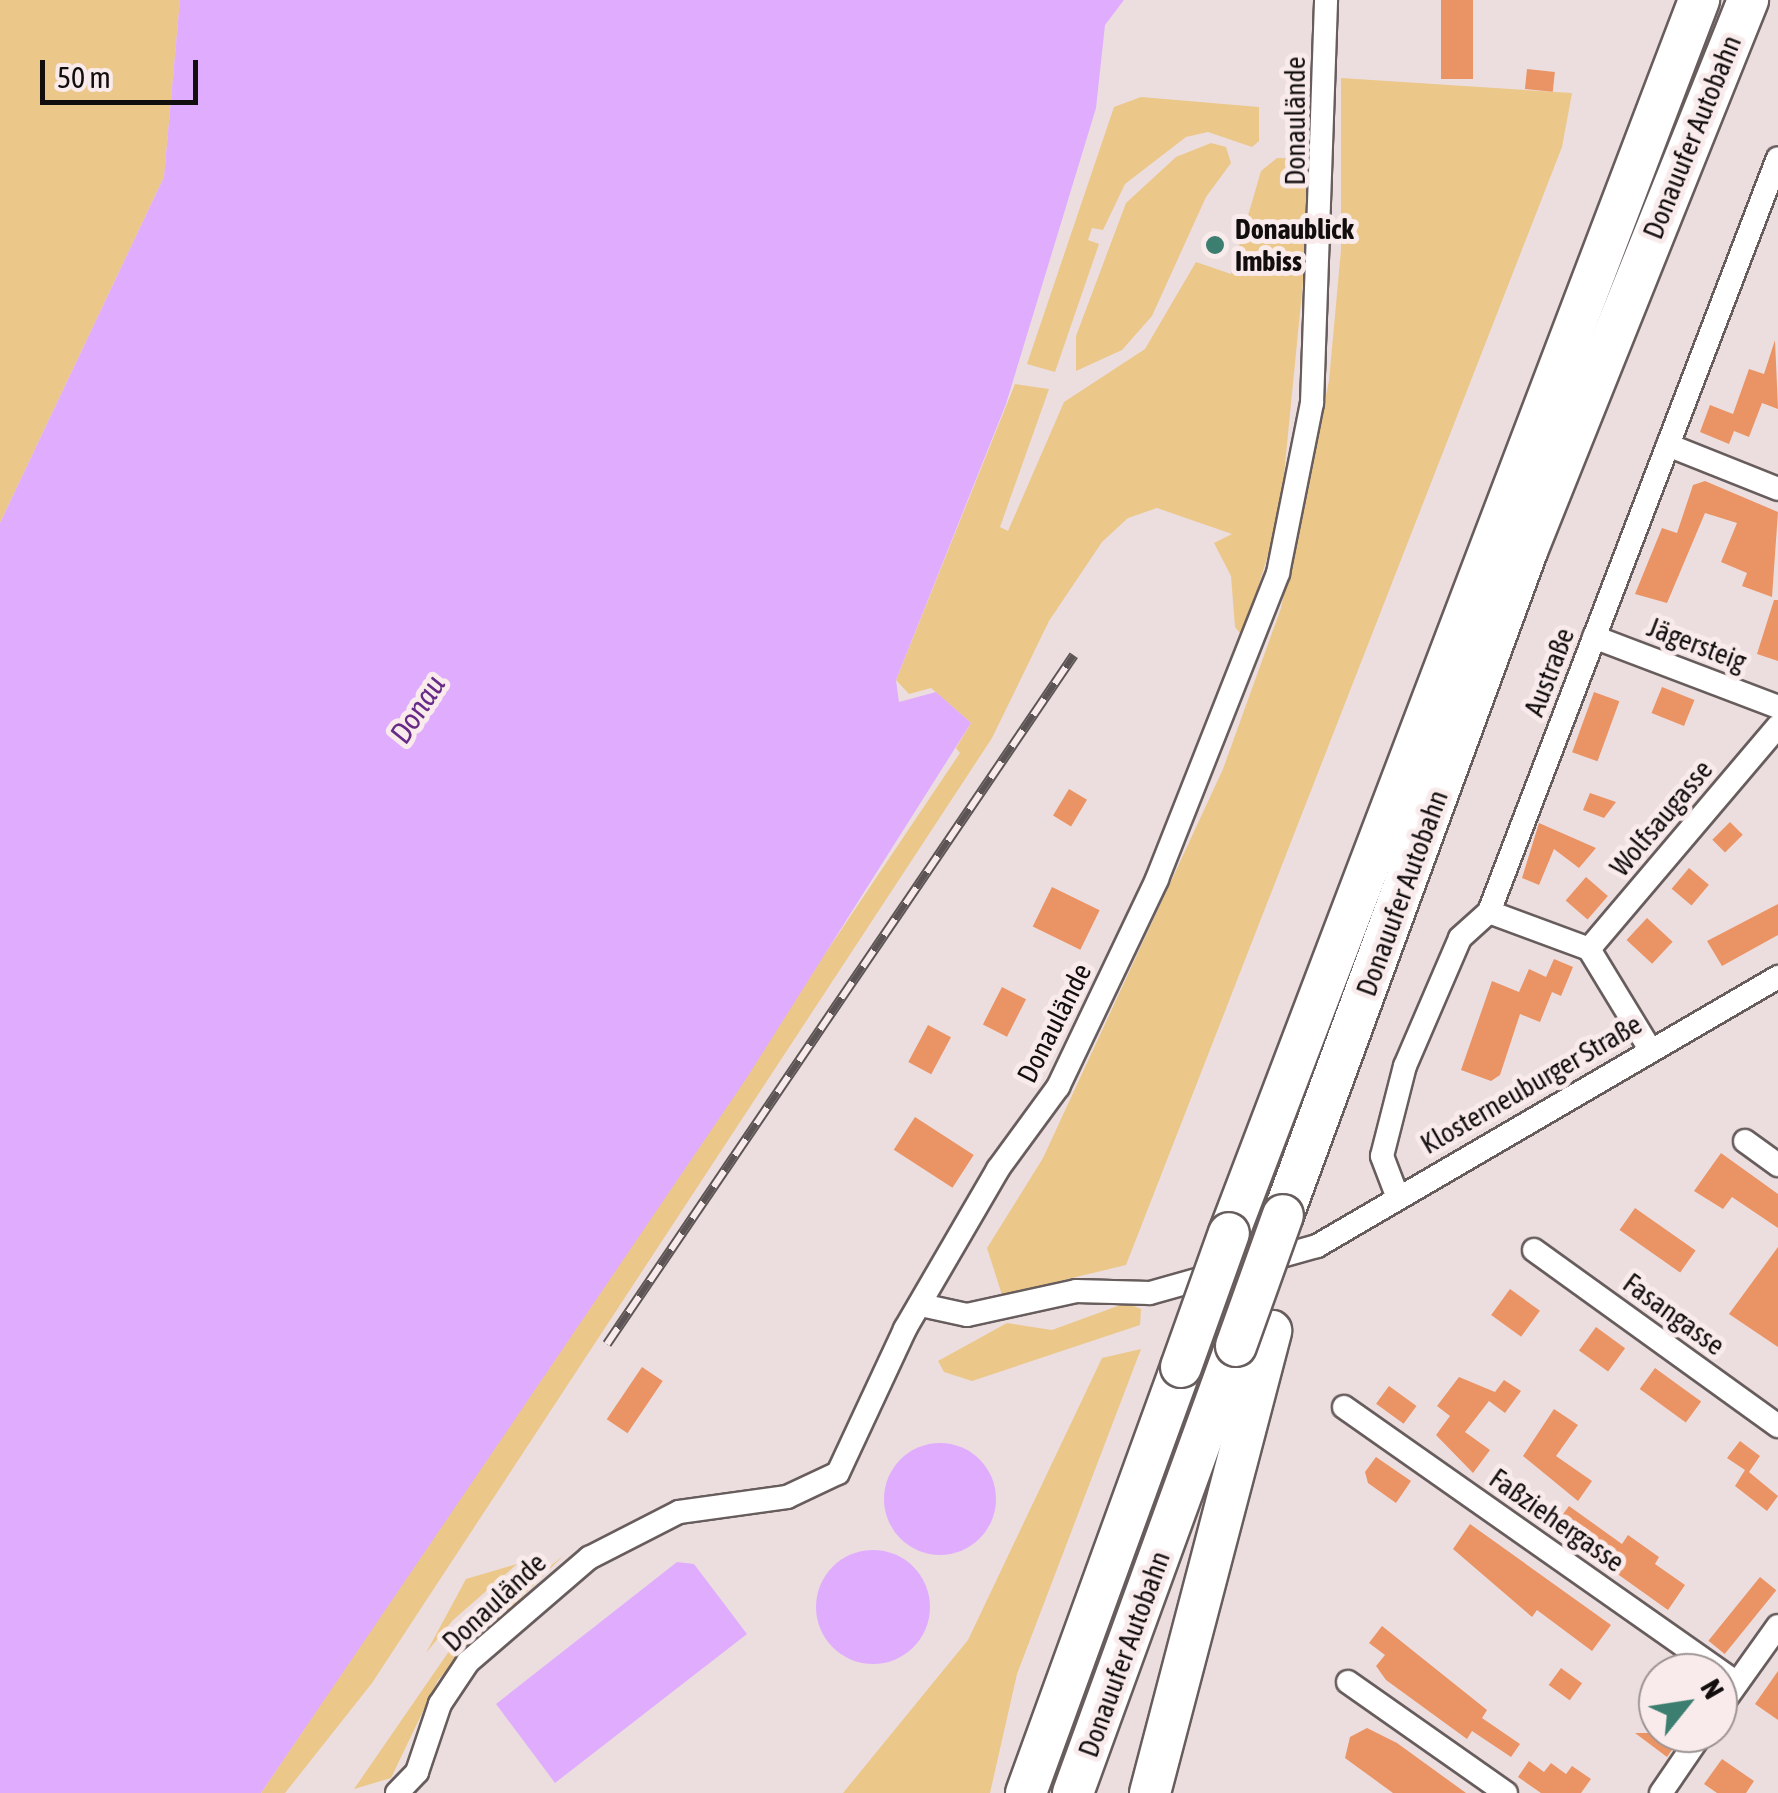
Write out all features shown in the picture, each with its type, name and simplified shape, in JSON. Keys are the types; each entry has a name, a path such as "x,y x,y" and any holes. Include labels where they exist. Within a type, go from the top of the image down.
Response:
{"highway":[{"name":"Donauufer Autobahn","path":"1026,1793 1230,1234 1699,0"},
{"name":"Donauufer Autobahn","path":"1074,1793 1254,1338 1283,1215 1527,551 1748,0"},
{"path":"1150,1793 1254,1338"}],"street":[{"name":"Donaulände","path":"397,1793 417,1772 440,1704 468,1662 589,1558 679,1512 787,1497 838,1473 920,1305 998,1169 1058,1087 1106,990 1278,573 1312,404 1326,0"},
{"name":"Austraße","path":"1398,1198 1382,1156 1405,1066 1460,938 1489,912 1668,446 1770,203 1778,158"},
{"path":"1668,446 1778,489"},
{"name":"Jägersteig","path":"1594,637 1778,707"},
{"name":"Wolfsaugasse","path":"1589,949 1778,726"},
{"path":"1489,912 1589,949 1651,1051"},
{"name":"Klosterneuburger Straße","path":"920,1305 967,1315 1076,1291 1150,1293 1317,1246 1778,977"},
{"path":"1745,1141 1778,1165"},
{"name":"Fasangasse","path":"1534,1250 1778,1426"},
{"name":"Faßziehergasse","path":"1344,1407 1694,1653"},
{"path":"1738,1682 1778,1626"},
{"path":"1348,1682 1506,1793"},
{"path":"1661,1793 1688,1753"}],"shaded area":[{"path":"0,0 180,0 164,177 0,523"},
{"path":"1341,78 1572,93 1562,147 1126,1265 1002,1295 987,1248 1043,1158 1223,769 1281,608 1329,381 1341,250"},
{"path":"1141,97 1259,107 1259,141 1252,147 1208,132 1186,137 1125,184 1103,230 1092,228 1088,240 1099,244 1055,372 1027,364 1114,107"},
{"path":"1211,143 1226,147 1231,163 1206,197 1152,316 1122,350 1076,371 1076,336 1126,203 1176,157"},
{"path":"1277,158 1306,159 1314,171 1280,515 1243,637 1235,627 1231,576 1214,543 1232,534 1157,508 1128,518 1102,542 1049,621 992,738 372,1683 285,1793 261,1793 960,753 956,748 971,723 931,688 909,694 896,680 1015,384 1049,389 1000,527 1008,531 1064,402 1145,349 1196,262 1231,274 1261,171"},
{"path":"1126,1303 1141,1309 1140,1325 972,1381 944,1372 938,1361 1007,1323 1052,1330"},
{"path":"1141,1349 1017,1674 990,1793 843,1793 968,1640 1102,1358"},
{"path":"564,1555 438,1680 391,1778 354,1789 454,1644"},
{"path":"517,1564 453,1620 426,1653 466,1579"}],"water":[{"name":"Donau","path":"180,0 1124,0 1105,25 1096,108 1006,404 896,680 899,702 936,692 971,723 746,1079 261,1793 0,1793 0,523 164,177"},
{"path":"940,1443 961,1447 980,1459 992,1478 996,1499 992,1520 980,1539 961,1551 940,1555 919,1551 900,1539 888,1520 884,1499 888,1478 900,1459 919,1447"},
{"path":"873,1550 905,1559 921,1575 930,1607 921,1639 905,1655 873,1664 841,1655 825,1639 816,1607 825,1575 841,1559"},
{"path":"677,1562 694,1564 747,1634 555,1783 496,1704"}],"building":[{"path":"1441,0 1473,0 1473,79 1441,79"},
{"path":"1527,69 1555,72 1553,92 1525,89"},
{"path":"1775,340 1778,409 1762,403 1749,437 1734,431 1729,444 1700,432 1710,405 1733,414 1749,369 1764,374"},
{"path":"1705,481 1778,512 1772,597 1742,586 1747,573 1721,562 1737,523 1705,513 1667,603 1635,594 1662,528 1677,533 1693,485"},
{"path":"1774,600 1778,600 1778,661 1757,654"},
{"path":"1662,687 1694,700 1684,726 1652,713"},
{"path":"1594,692 1619,701 1597,761 1572,752"},
{"path":"1069,789 1087,800 1071,826 1053,816"},
{"path":"1590,793 1616,802 1604,818 1583,810"},
{"path":"1730,822 1743,835 1725,852 1712,840"},
{"path":"1539,823 1596,848 1579,868 1554,849 1539,885 1522,878"},
{"path":"1639,831 1652,843 1633,864 1620,851"},
{"path":"1689,868 1709,885 1692,905 1672,889"},
{"path":"1586,877 1608,896 1588,919 1566,900"},
{"path":"1052,887 1100,910 1080,950 1033,927"},
{"path":"1778,904 1778,935 1722,966 1707,941"},
{"path":"1647,918 1673,942 1652,964 1627,940"},
{"path":"1554,959 1573,967 1561,996 1552,992 1540,1022 1520,1014 1500,1075 1491,1081 1461,1070 1492,981 1519,992 1529,969 1546,977"},
{"path":"1002,987 1026,999 1007,1037 983,1024"},
{"path":"928,1025 951,1037 931,1074 908,1062"},
{"path":"915,1117 974,1155 952,1188 894,1150"},
{"path":"1721,1153 1778,1194 1778,1228 1732,1197 1723,1209 1694,1191"},
{"path":"1635,1208 1696,1250 1680,1273 1620,1230"},
{"path":"1778,1247 1778,1347 1729,1314"},
{"path":"1510,1289 1540,1311 1521,1337 1491,1315"},
{"path":"1596,1327 1625,1348 1608,1372 1579,1350"},
{"path":"642,1367 663,1381 627,1433 607,1419"},
{"path":"1655,1368 1701,1402 1686,1423 1640,1389"},
{"path":"1459,1377 1495,1392 1504,1380 1521,1391 1505,1413 1489,1401 1465,1432 1490,1450 1473,1473 1436,1435 1450,1416 1437,1406"},
{"path":"1389,1386 1417,1406 1404,1424 1376,1404"},
{"path":"1554,1409 1578,1425 1556,1456 1592,1481 1578,1501 1523,1456"},
{"path":"1740,1441 1760,1456 1749,1472 1778,1496 1767,1511 1735,1486 1745,1470 1727,1458"},
{"path":"1376,1457 1411,1481 1396,1503 1368,1483 1365,1472"},
{"path":"1569,1506 1622,1544 1628,1535 1659,1557 1655,1564 1685,1585 1668,1610 1553,1528"},
{"path":"1470,1524 1611,1625 1592,1651 1537,1610 1532,1617 1453,1549"},
{"path":"1760,1577 1776,1590 1724,1653 1708,1641"},
{"path":"1382,1626 1487,1710 1482,1718 1520,1744 1511,1757 1472,1731 1467,1739 1386,1680 1376,1666 1385,1655 1369,1643"},
{"path":"1561,1668 1582,1683 1570,1700 1549,1685"},
{"path":"1778,1671 1778,1720 1755,1704"},
{"path":"1367,1728 1397,1743 1466,1793 1393,1793 1345,1758 1350,1737"},
{"path":"1722,1759 1754,1781 1746,1793 1717,1793 1704,1784"},
{"path":"1529,1761 1544,1772 1551,1763 1566,1774 1572,1766 1591,1779 1581,1793 1541,1793 1518,1777"}],"railway":[{"path":"607,1344 1074,655"}],"place":[{"name":"Donaublick Imbiss","path":"1215,245"}]}
